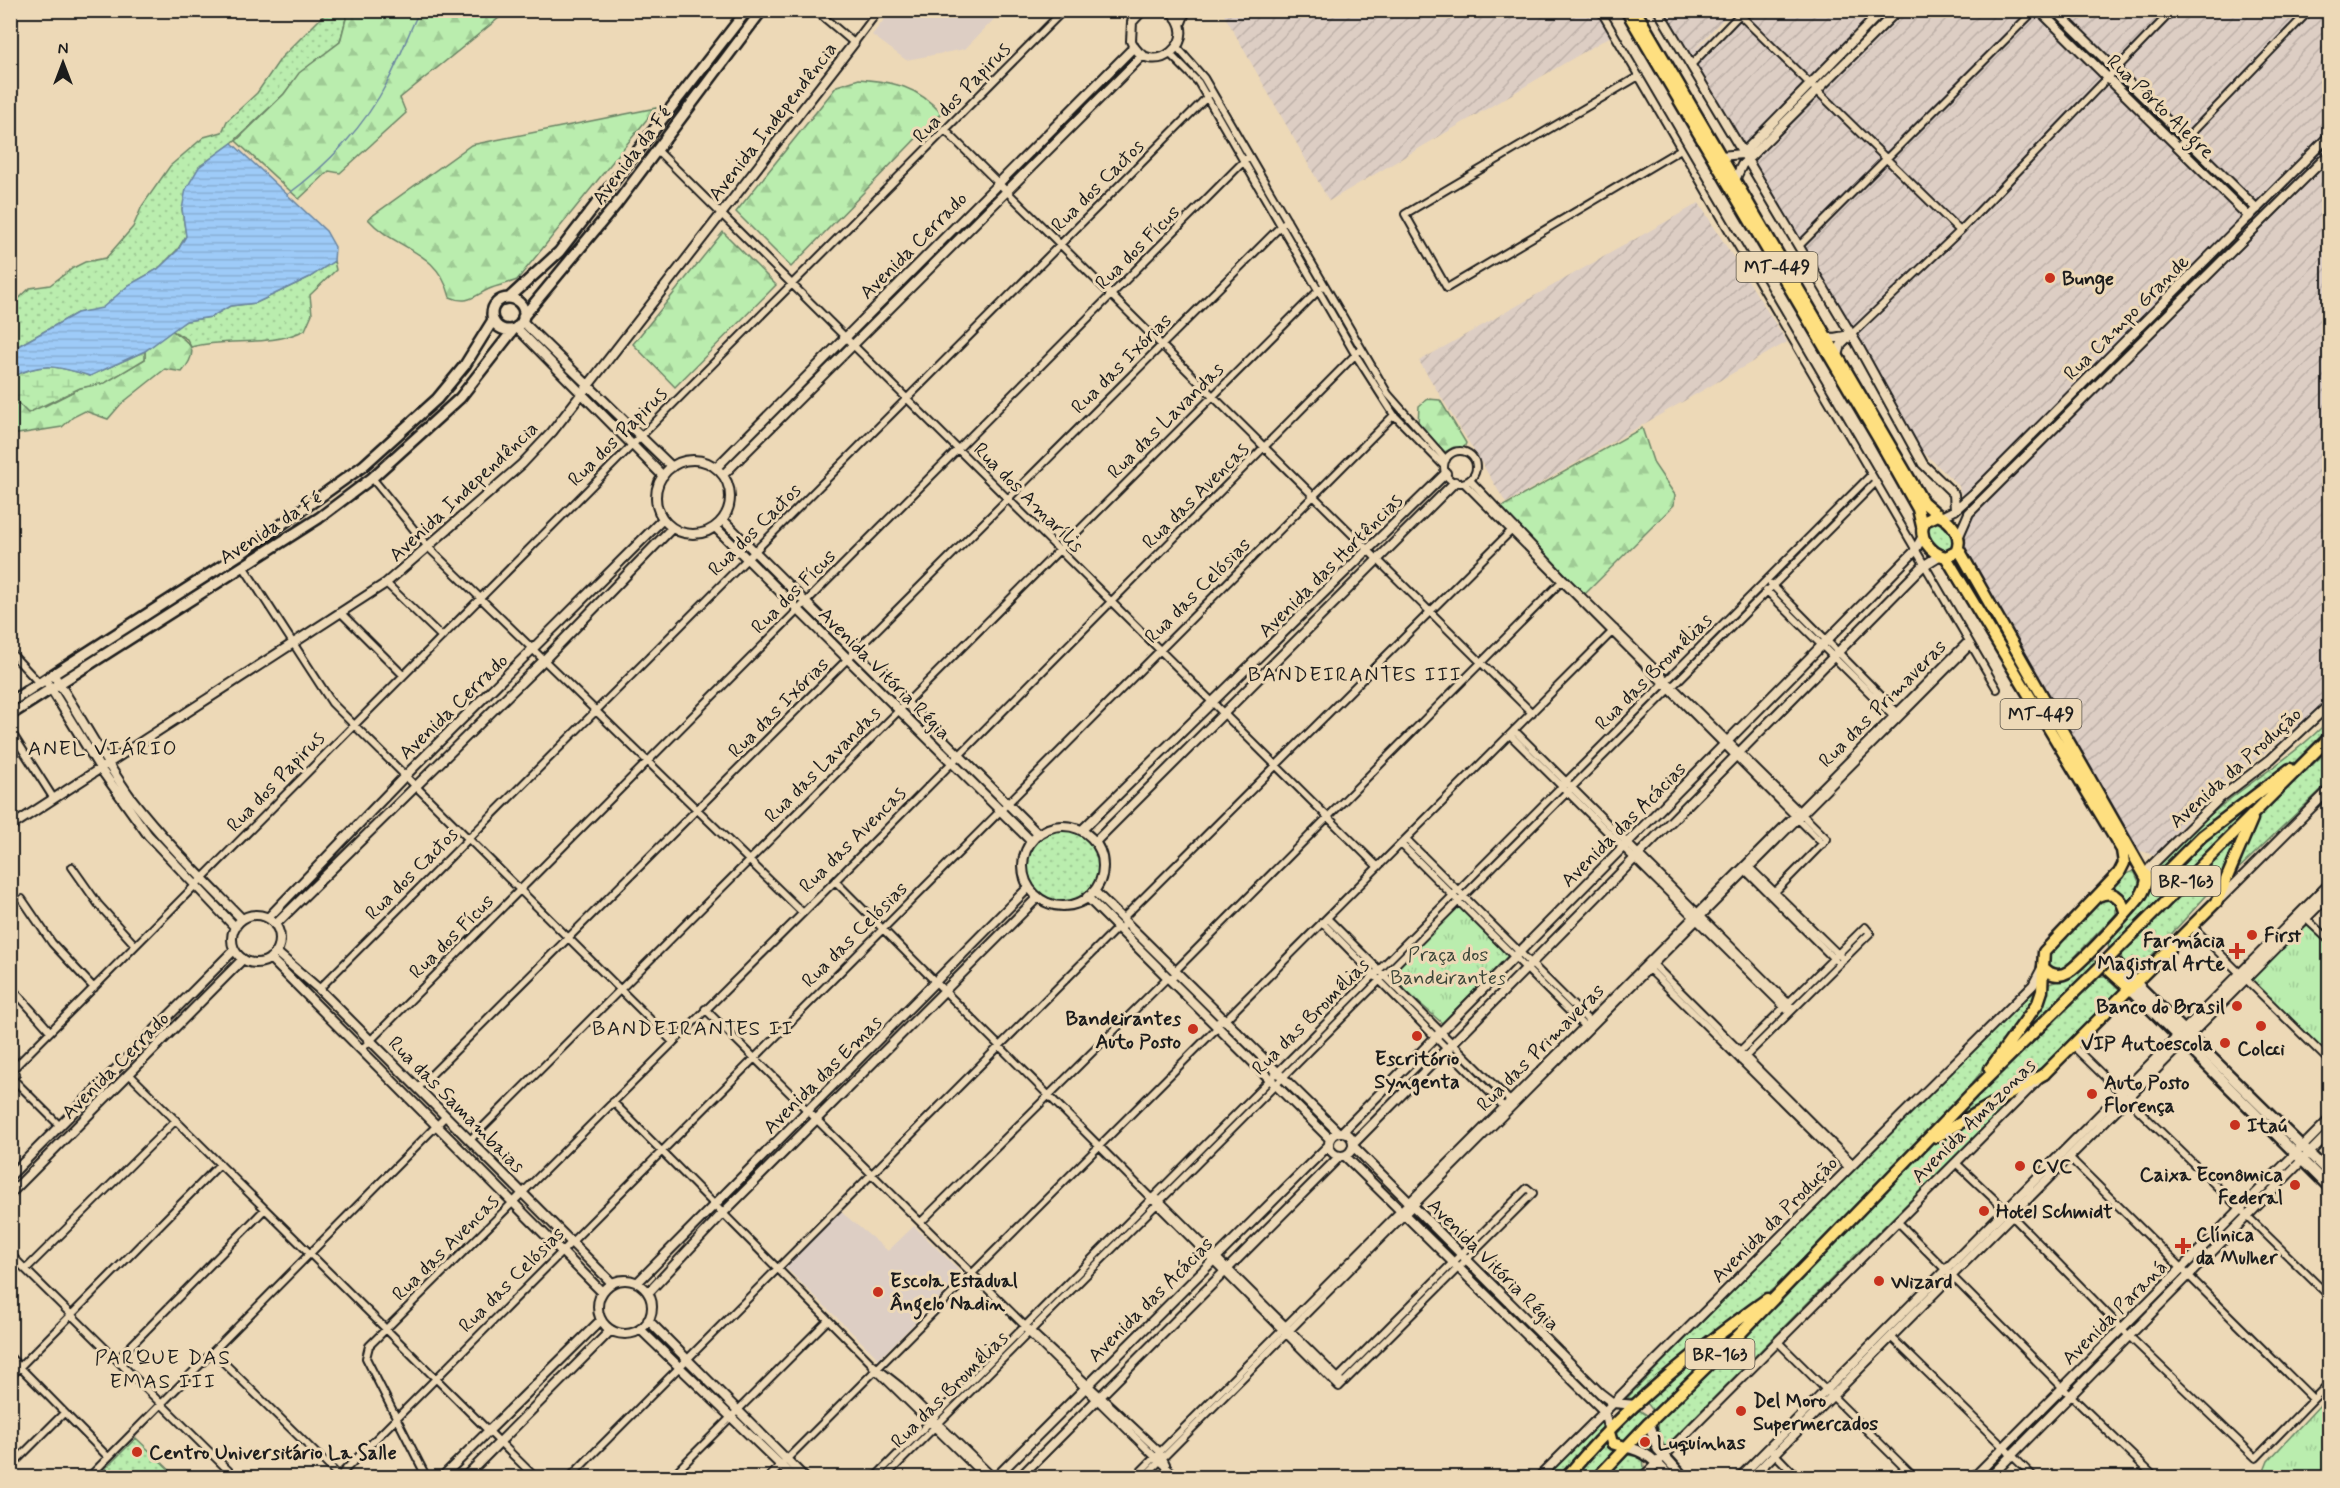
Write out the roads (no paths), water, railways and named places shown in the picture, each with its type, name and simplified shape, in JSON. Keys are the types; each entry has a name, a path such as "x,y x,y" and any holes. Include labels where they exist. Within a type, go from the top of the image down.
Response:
{"main road":[{"name":"Avenida da Fé","path":"509,298 559,252 747,10"},
{"name":"Avenida da Fé","path":"10,715 319,518 372,478 460,398 615,206 762,10"},
{"name":"MT-449","path":"1626,10 1878,438 1918,509 1922,531 1942,557 2122,850 2124,863 2119,873"},
{"name":"MT-449","path":"1635,10 1923,502 1953,526 1958,543 2145,875"},
{"path":"509,298 521,304 519,324 501,329 493,320 492,312 496,303 509,298"},
{"name":"Avenida da Fé","path":"10,702 239,555 363,466 437,399 465,365 493,320"},
{"path":"1922,531 1928,518 1939,516"},
{"path":"1942,557 1952,555 1958,543"},
{"path":"2145,875 2152,880 2163,875 2202,836 2326,740"},
{"name":"BR-163","path":"1597,1478 1649,1422 1926,1143 1972,1093 2326,740"},
{"path":"2217,901 2255,813"},
{"path":"1972,1093 2038,1003 2038,983 2046,948 2119,873 2138,865"},
{"path":"2043,967 2049,973 2058,975 2068,972 2140,896 2146,883 2145,875"},
{"path":"2096,897 2109,893 2116,895 2122,901 2125,911"},
{"name":"Avenida Amazonas","path":"2044,1074 2217,901"},
{"path":"2093,947 2101,956"},
{"path":"2111,966 2298,1150 2330,1174"},
{"path":"1926,1143 2044,1074"},
{"path":"2306,1157 2330,1188"},
{"name":"BR-163","path":"1566,1478 1636,1405 1698,1349 1789,1283"},
{"path":"1636,1405 1647,1412 1660,1460 1671,1478"},
{"path":"1609,1432 1612,1443 1639,1450 1660,1460 1684,1478"}],"street":[{"path":"815,10 854,43"},
{"name":"Avenida Independência","path":"10,827 386,583 429,548 522,464 552,432 879,10"},
{"name":"Rua dos Papirus","path":"12,1067 94,988 353,724 442,637 640,435 793,285 1064,10"},
{"path":"1168,10 1180,25"},
{"path":"1138,12 1130,31 1133,45 1143,55 1156,58 1170,54 1177,47 1181,34 1180,25 1186,10"},
{"path":"1600,10 1876,482 1914,552 1997,689"},
{"path":"1658,10 1744,158 1852,334 1921,461 1954,494 1955,510"},
{"path":"1735,180 1744,158 1810,84 1882,10"},
{"path":"1721,156 1744,158 1818,91 1898,10"},
{"path":"1799,246 1888,160 2035,10"},
{"name":"Rua Pôrto Alegre","path":"2039,10 2202,168 2258,226"},
{"name":"Rua Pôrto Alegre","path":"2055,10 2210,161 2265,219"},
{"path":"1838,356 1841,345 1960,231 2173,10"},
{"path":"2179,146 2310,10"},
{"path":"1691,66 1742,13 1810,84 1960,231"},
{"path":"2080,50 2087,42"},
{"name":"Avenida Cerrado","path":"716,468 1132,50 1133,45"},
{"path":"1177,47 1196,67 1281,225 1355,354 1394,415 1513,529 1613,632 1825,842 1773,894"},
{"path":"1170,54 1209,94"},
{"name":"Avenida Cerrado","path":"723,475 1143,55"},
{"path":"1639,76 1405,214 1447,288 1681,149"},
{"name":"Rua dos Cactos","path":"319,989 1209,94"},
{"path":"2149,117 2157,110"},
{"path":"946,131 1532,712"},
{"name":"Rua Campo Grande","path":"1939,516 1955,510 2330,135"},
{"name":"Rua dos Amarílis","path":"657,150 1378,867"},
{"name":"Rua Campo Grande","path":"1958,543 1970,513 2330,153"},
{"path":"1247,159 1287,219 1361,349 1398,408 1445,466"},
{"name":"Rua dos Fícus","path":"361,1050 1247,159"},
{"path":"2202,168 2210,161"},
{"path":"2219,187 2228,179"},
{"name":"Rua das Ixórias","path":"418,1088 1009,500 1287,219"},
{"name":"Rua das Lavandas","path":"470,1140 1324,285"},
{"path":"519,324 588,384 672,467"},
{"path":"519,324 663,476"},
{"path":"1827,337 1834,338 1852,334"},
{"name":"Rua das Avencas","path":"397,1419 366,1358 366,1352 1361,349"},
{"name":"Rua das Celósias","path":"338,1477 1394,415"},
{"path":"1445,466 1457,452 1471,455 1476,468 1463,482"},
{"path":"698,461 716,468 723,475 730,493 728,512 723,520 715,527 694,535 672,528 663,519 656,497 663,476 672,467 684,462 698,461"},
{"name":"Avenida das Hortências","path":"1082,830 1368,550 1445,466"},
{"name":"Rua das Bromélias","path":"884,1478 1027,1328 1767,585 1871,475"},
{"path":"372,478 429,548 802,912"},
{"name":"Avenida das Hortências","path":"1095,842 1378,560 1463,482"},
{"name":"Rua das Bromélias","path":"1767,585 1876,482"},
{"name":"Avenida Cerrado","path":"268,918 405,776 663,519"},
{"name":"Avenida Vitória Régia","path":"723,520 1038,834"},
{"name":"Avenida Vitória Régia","path":"715,527 1031,841"},
{"name":"Avenida Cerrado","path":"275,925 544,660 672,528"},
{"path":"1124,919 1513,529"},
{"name":"Avenida das Acácias","path":"1341,1131 1825,644 1914,552 1922,531"},
{"name":"Avenida das Acácias","path":"1353,1144 1448,1045 1923,566 1942,557"},
{"path":"243,566 315,681 353,724 673,1042"},
{"path":"921,1222 1167,978 1173,978 1176,970 1563,580"},
{"path":"386,583 442,637"},
{"path":"1767,585 1897,716"},
{"path":"341,613 403,675"},
{"path":"1218,1027 1224,1028 1225,1020 1613,632"},
{"name":"Rua das Primaveras","path":"1134,1478 1159,1456 1411,1205 1969,643"},
{"path":"10,652 56,686 148,835 235,927"},
{"name":"Avenida da Produção","path":"2145,875 2220,798 2271,759 2330,704"},
{"path":"10,730 54,799"},
{"path":"1512,733 1791,1010"},
{"path":"104,765 158,831 242,919"},
{"name":"Avenida Amazonas","path":"2217,901 2330,789"},
{"path":"1060,825 1082,830 1095,842 1103,858 1103,869 1094,891 1078,903 1057,905 1038,897 1029,887 1023,864 1031,841 1038,834 1060,825"},
{"path":"1404,841 1589,1026"},
{"name":"Avenida da Produção","path":"2138,865 2163,855"},
{"path":"72,867 98,904 135,945"},
{"path":"1747,868 1838,959"},
{"path":"835,881 1338,1382 1530,1191"},
{"path":"1739,1478 1771,1451 1950,1273 2302,916 2330,883"},
{"name":"Avenida das Emas","path":"637,1283 1029,887"},
{"path":"1087,897 1273,1082 1329,1142 1332,1151 1342,1156 1353,1144 1348,1133 1341,1131 1280,1075 1094,891"},
{"path":"2302,916 2330,894"},
{"name":"Avenida das Emas","path":"648,1293 723,1213 1038,897"},
{"path":"22,899 52,943 94,988"},
{"path":"255,915 268,918 275,925 280,938 273,955 254,963 243,959 234,950 231,938 235,927 242,919 255,915"},
{"path":"2302,916 2330,941"},
{"path":"569,1478 999,1045 1117,928 1125,925 1124,919"},
{"path":"1324,920 1448,1045 1512,1102"},
{"path":"2192,926 2330,1062"},
{"path":"1741,1056 1786,1005 1838,959 1870,933 1865,927 1838,959 1791,1010 1741,1056"},
{"name":"Avenida Cerrado","path":"10,1176 234,950"},
{"name":"Rua das Samambaias","path":"273,955 319,989 612,1283"},
{"name":"Rua das Samambaias","path":"273,955 361,1050 564,1251 602,1292"},
{"name":"Avenida Cerrado","path":"10,1194 243,959"},
{"path":"1650,965 1851,1166"},
{"name":"Avenida da Produção","path":"1538,1478 2038,983 2058,975"},
{"path":"10,986 50,1031"},
{"path":"705,1009 1179,1478"},
{"path":"768,1478 875,1367 1218,1027"},
{"path":"1448,1045 1505,1109"},
{"path":"2073,1046 2246,1218 2330,1297"},
{"path":"12,1067 16,1074 12,1081 60,1126"},
{"path":"129,1074 536,1478"},
{"name":"Avenida Amazonas","path":"1642,1478 2044,1074"},
{"path":"2009,1213 2069,1157 2125,1096"},
{"path":"613,1102 875,1367 994,1478"},
{"path":"88,1478 446,1116"},
{"name":"Avenida Paraná","path":"1973,1478 2330,1119"},
{"path":"26,1269 176,1120"},
{"path":"1329,1142 1341,1131"},
{"name":"Avenida Paraná","path":"1989,1478 2330,1132"},
{"name":"Avenida das Acácias","path":"994,1478 1329,1142"},
{"name":"Avenida Vitória Régia","path":"1353,1144 1464,1258 1613,1403"},
{"name":"Avenida das Acácias","path":"1019,1478 1225,1270 1342,1156"},
{"name":"Avenida Vitória Régia","path":"1342,1156 1604,1411"},
{"path":"2069,1157 2313,1399"},
{"path":"1956,1163 2009,1213 2129,1336 2256,1458 2330,1382"},
{"path":"10,1377 220,1164"},
{"path":"117,1359 265,1209"},
{"path":"1898,1222 2062,1388 2156,1478"},
{"path":"10,1254 236,1478"},
{"path":"1829,1393 1891,1337 1950,1273"},
{"path":"622,1280 637,1283 648,1293 652,1310 648,1320 640,1329 623,1333 611,1330 601,1320 598,1305 602,1292 612,1283 622,1280"},
{"path":"441,1478 601,1320"},
{"path":"648,1320 738,1410 784,1462 794,1478"},
{"path":"670,1478 828,1320"},
{"path":"640,1329 731,1417 805,1478"},
{"path":"464,1478 611,1330"},
{"path":"1891,1337 2035,1478"},
{"path":"1778,1342 1916,1478"},
{"path":"213,1352 338,1477"},
{"path":"10,1357 108,1457"},
{"path":"1613,1403 1636,1405"},
{"path":"1604,1411 1609,1432"},
{"path":"10,1467 64,1413"},
{"path":"397,1419 427,1478"},
{"path":"935,1422 986,1478"},
{"name":"Rua das Bromélias","path":"874,1478 935,1422"},
{"path":"1751,1478 1771,1451"},
{"path":"1771,1451 1798,1478"},
{"name":"Rua das Primaveras","path":"1143,1478 1159,1456"}],"water":[{"path":"232,143 326,231 335,247 334,261 310,277 256,303 230,306 211,317 186,321 145,351 90,376 59,368 41,367 11,378 11,350 77,313 102,308 129,285 158,269 178,250 186,236 182,209 186,189 199,167"}],"waterway":[{"path":"287,195 330,158 368,114 392,73 416,18 423,10"}],"place":[{"name":"Bunge","path":"2050,278"},
{"name":"First","path":"2252,935"},
{"name":"Farmácia Magistral Arte","path":"2237,951"},
{"name":"Banco do Brasil","path":"2237,1006"},
{"name":"Colcci","path":"2261,1026"},
{"name":"Bandeirantes Auto Posto","path":"1193,1029"},
{"name":"Escritório Syngenta","path":"1417,1036"},
{"name":"VIP Autoescola","path":"2225,1043"},
{"name":"Auto Posto Florença","path":"2092,1094"},
{"name":"Itaú","path":"2235,1125"},
{"name":"CVC","path":"2020,1166"},
{"name":"Caixa Econômica Federal","path":"2295,1185"},
{"name":"Hotel Schmidt","path":"1984,1211"},
{"name":"Clínica da Mulher","path":"2183,1246"},
{"name":"Wizard","path":"1879,1281"},
{"name":"Escola Estadual Ângelo Nadin","path":"878,1292"},
{"name":"Del Moro Supermercados","path":"1741,1411"},
{"name":"Luquinhas","path":"1645,1442"},
{"name":"Centro Universitário La Salle","path":"137,1452"}],"district":[{"name":"BANDEIRANTES III","path":"1355,674"},
{"name":"ANEL VIÁRIO","path":"103,748"},
{"name":"BANDEIRANTES II","path":"693,1028"},
{"name":"PARQUE DAS EMAS III","path":"163,1369"}],"park label":[{"name":"Praça dos Bandeirantes","path":"1448,966"}]}
